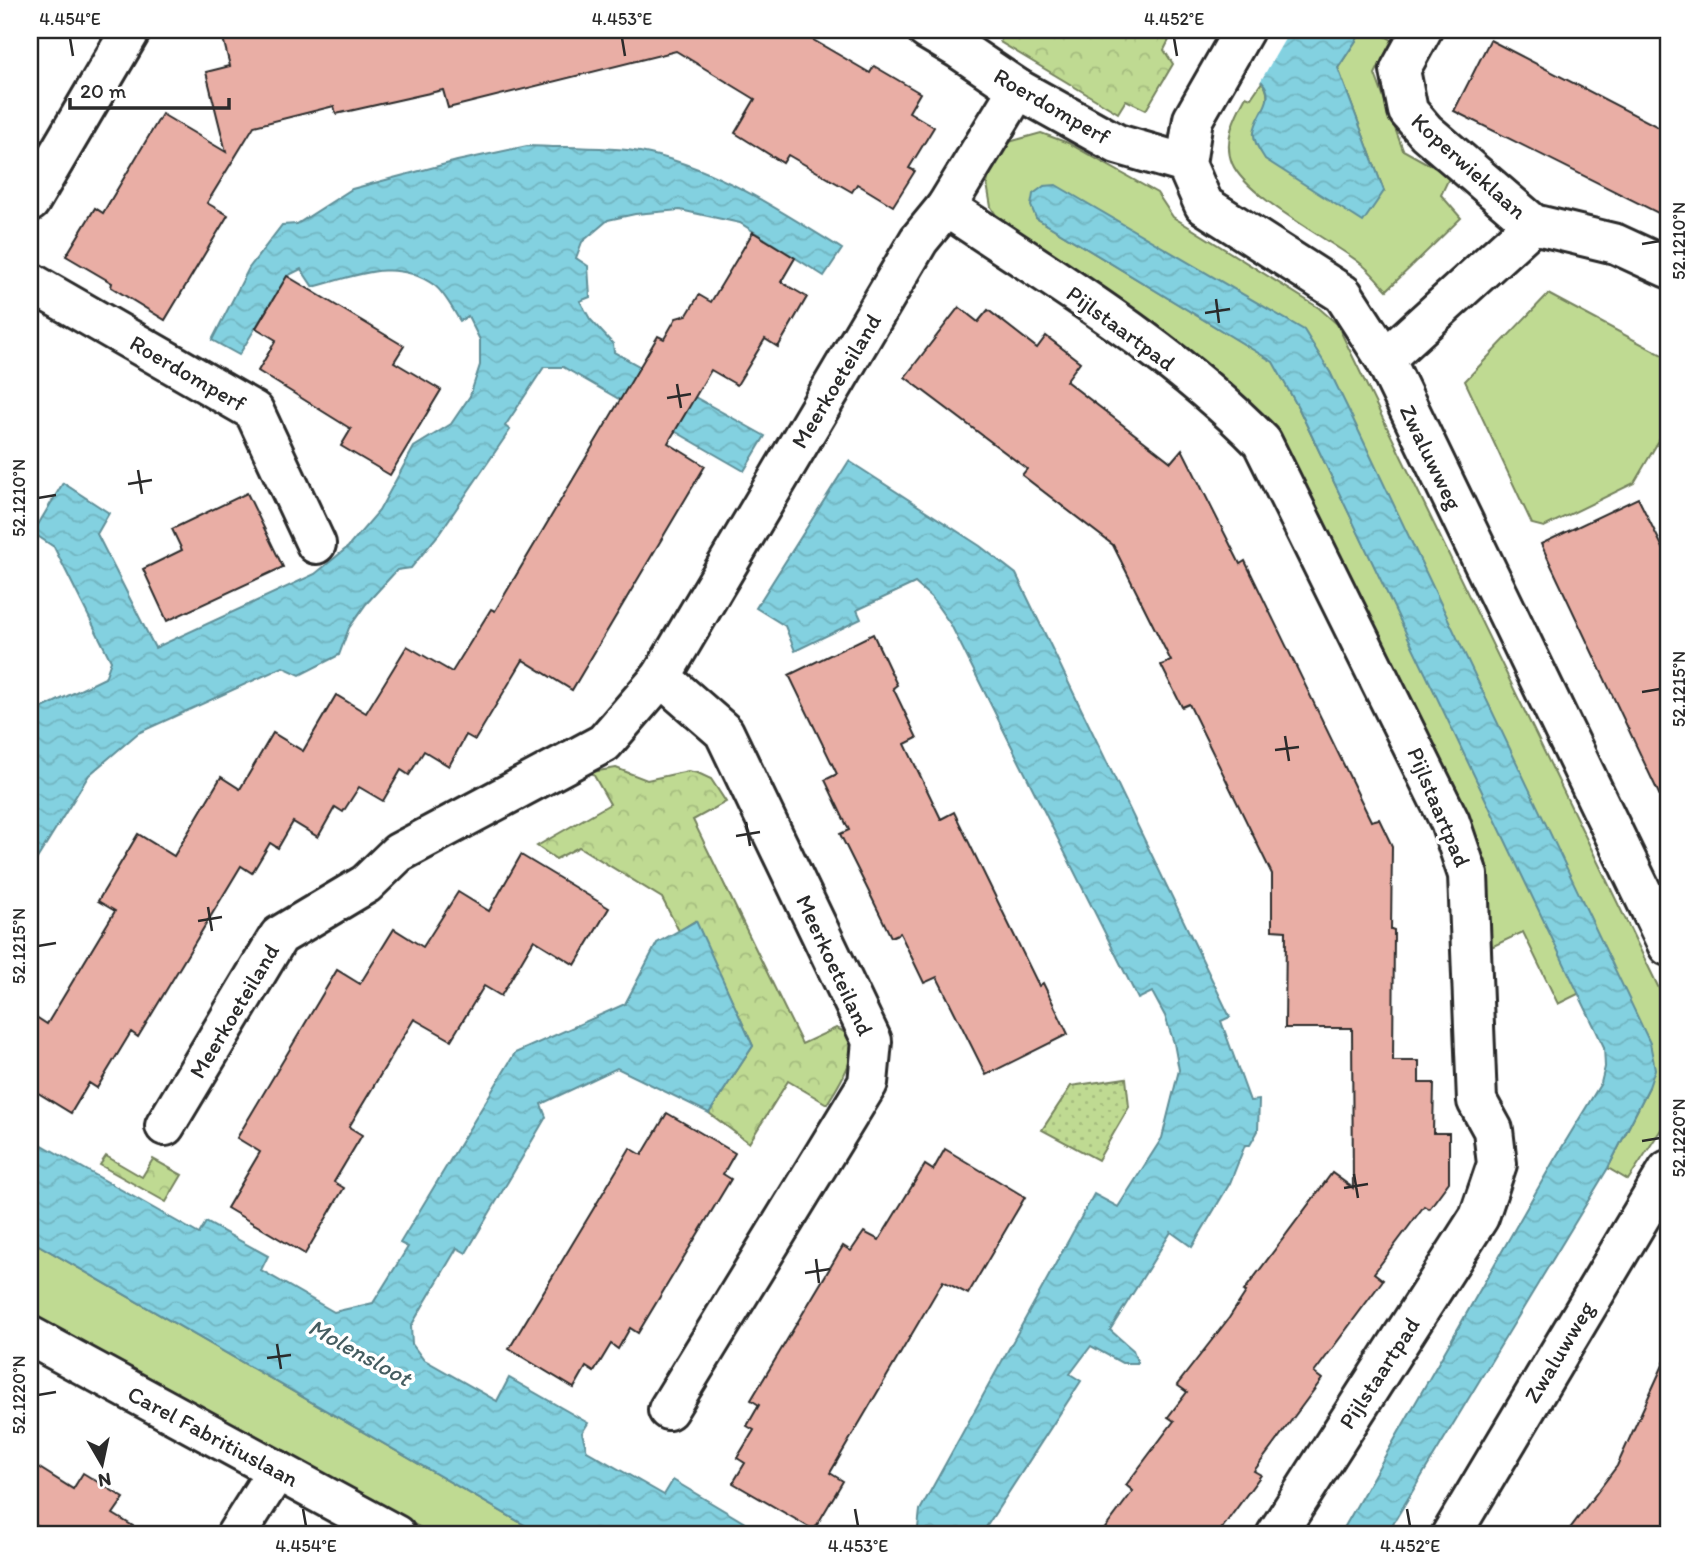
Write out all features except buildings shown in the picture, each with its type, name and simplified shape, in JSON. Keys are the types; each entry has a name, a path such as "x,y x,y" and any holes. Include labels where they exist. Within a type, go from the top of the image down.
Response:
{"street":[{"path":"30,202 131,30"},
{"name":"Roerdomperf","path":"927,30 1018,89 1117,144 1186,164"},
{"path":"1186,164 1193,118 1244,30"},
{"name":"Koperwieklaan","path":"1422,30 1400,71 1408,111 1426,132 1533,224 1616,244 1668,268"},
{"name":"Meerkoeteiland","path":"165,1126 279,936 366,884 398,853 604,743 661,677 919,240 946,207 1018,89"},
{"name":"Zwaluwweg","path":"1186,164 1204,205 1343,294 1385,359 1668,946"},
{"name":"Pijlstaartpad","path":"946,207 1129,330 1234,412 1262,442 1450,822 1468,875 1477,1101 1493,1130 1497,1164 1479,1217 1276,1535"},
{"name":"Koperwieklaan","path":"1385,359 1533,224"},
{"name":"Roerdomperf","path":"30,282 254,411 317,544"},
{"name":"Meerkoeteiland","path":"661,677 724,732 872,1041 868,1083 668,1410"},
{"name":"Zwaluwweg","path":"1451,1535 1668,1170"},
{"name":"Carel Fabritiuslaan","path":"30,1336 396,1535"},
{"path":"236,1535 277,1470"}],"green space":[{"path":"1006,30 1174,30 1164,50 1173,64 1146,110 1126,100 1118,113 1000,42"},
{"path":"1363,30 1374,30 1392,40 1375,74 1403,150 1450,176 1441,195 1461,218 1387,290 1360,263 1254,190 1232,163 1229,146 1232,128 1246,96 1251,98 1262,82 1266,88 1267,101 1254,133 1384,191 1338,68"},
{"path":"1041,133 1068,143 1157,193 1173,217 1319,308 1337,324 1668,1007 1668,1119 1628,1180 1608,1168 1649,1087 1330,372 1036,218 1274,362 1580,993 1558,1004 1523,932 1487,949 1486,861 1263,415 1108,294 1005,230 991,207 987,184 992,162 1009,142"},
{"path":"1548,294 1668,358 1668,425 1634,483 1544,527 1532,524 1465,381"},
{"path":"616,768 647,780 688,771 711,779 726,802 693,820 802,1044 836,1028 846,1034 851,1042 849,1063 827,1104 788,1081 749,1143 709,1113 753,1046 695,921 679,931 662,898 579,847 556,859 537,846 610,804 592,772"},
{"path":"1126,1078 1129,1107 1098,1160 1042,1130 1071,1086"},
{"path":"106,1156 142,1177 153,1159 182,1175 166,1202 100,1165"},
{"path":"30,1240 542,1535 434,1535 30,1314"}],"water":[{"path":"1187,30 1279,30 1289,35 1307,33 1310,30 1363,30 1338,68 1384,191 1363,222 1265,159 1254,136 1255,126 1268,95 1262,82"},
{"path":"527,146 613,149 667,158 694,167 745,191 842,249 824,276 740,223 680,210 635,214 608,220 582,242 576,258 588,266 590,297 580,301 590,319 613,344 614,352 765,436 744,471 563,367 544,367 505,426 510,430 439,534 411,568 397,570 366,604 349,628 339,655 300,675 283,667 138,733 89,775 30,870 30,714 105,678 111,661 54,547 33,533 63,483 109,513 97,534 155,648 315,574 348,547 379,511 414,447 451,424 470,396 480,365 480,340 468,316 460,321 442,292 419,277 405,272 375,271 313,287 301,269 287,276 239,355 212,340 249,268 282,225 297,224 352,189 457,161"},
{"path":"1056,185 1304,330 1330,372 1352,417 1650,1043 1655,1069 1649,1087 1608,1168 1386,1535 1340,1535 1601,1083 1605,1067 1604,1047 1299,409 1273,362 1036,218 1031,206 1033,194 1044,186"},
{"path":"849,461 980,546 1016,574 1230,1017 1221,1021 1250,1101 1259,1100 1258,1131 1250,1145 1245,1145 1230,1183 1192,1247 1171,1232 1110,1330 1133,1350 1138,1363 1122,1363 1091,1346 1070,1374 1081,1381 981,1535 914,1535 918,1528 920,1510 1094,1194 1118,1207 1162,1138 1179,1070 1165,1016 1152,992 1138,999 951,625 931,597 915,583 857,610 861,619 795,651 785,626 756,608"},
{"name":"Molensloot","path":"696,921 753,1046 709,1113 617,1068 541,1104 546,1117 466,1253 457,1248 411,1326 412,1344 423,1359 497,1401 509,1378 588,1423 582,1433 587,1451 664,1495 673,1480 765,1535 542,1535 30,1240 30,1138 199,1234 206,1222 268,1256 261,1270 334,1312 373,1303 408,1247 400,1243 515,1053 625,1004 657,943"}],"pier":[{"path":"1184,30 1286,30 1289,32 1259,84"}]}
